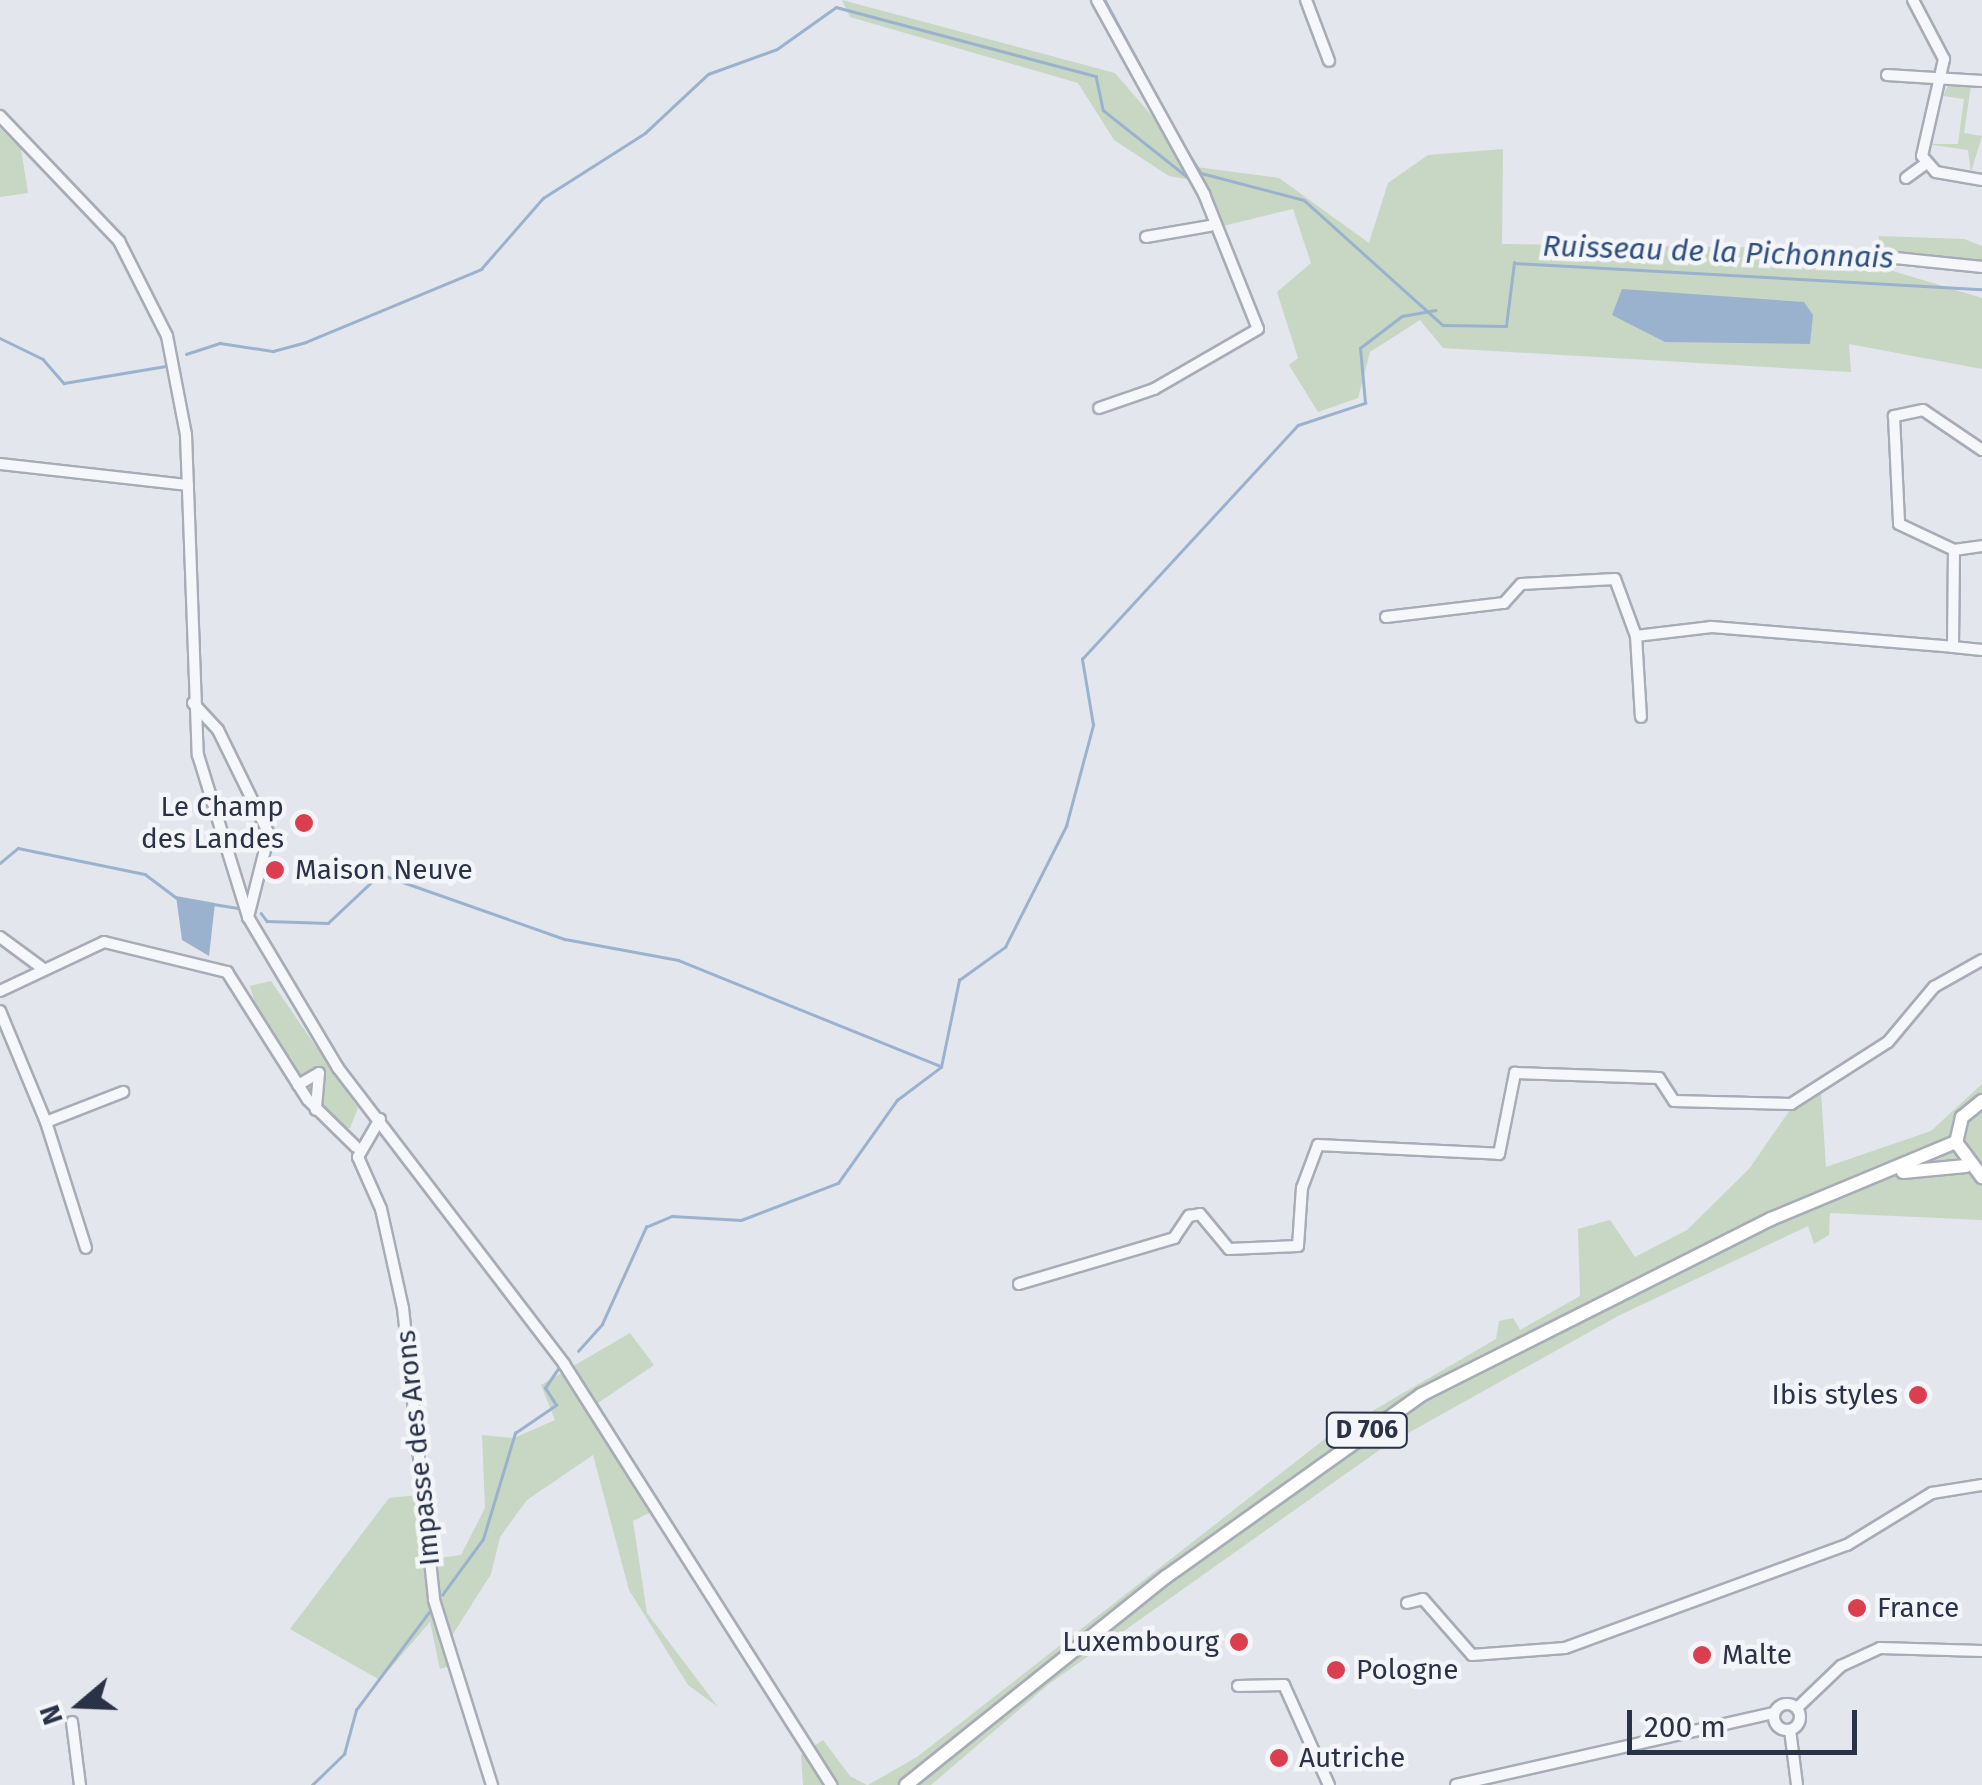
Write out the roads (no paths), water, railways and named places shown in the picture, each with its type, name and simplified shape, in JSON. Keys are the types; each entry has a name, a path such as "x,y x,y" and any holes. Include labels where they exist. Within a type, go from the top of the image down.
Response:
{"main road":[{"path":"1982,1101 1962,1117 1956,1142 1966,1166 1982,1177"},
{"name":"D 706","path":"906,1783 1166,1577 1407,1404 1771,1219 1956,1142"},
{"name":"D 706","path":"1881,1176 1966,1166"}],"street":[{"path":"1097,0 1204,194 1210,226 1257,332 1099,408"},
{"path":"1306,0 1329,61"},
{"path":"1913,0 1942,42 1944,79 1922,132 1925,164"},
{"path":"1887,75 1982,81"},
{"path":"0,116 96,212 135,266 174,361 188,485 193,703 211,822 248,917 308,1024 564,1364 819,1759 831,1785"},
{"path":"1906,178 1925,164"},
{"path":"1925,164 1982,180"},
{"path":"1146,237 1210,226"},
{"path":"1876,256 1982,267"},
{"path":"1982,450 1923,410 1894,416 1900,524 1954,550 1982,546"},
{"path":"0,464 188,485"},
{"path":"1953,647 1954,550"},
{"path":"1386,617 1504,603 1521,584 1615,579 1636,636 1640,717"},
{"path":"1636,636 1711,628 1982,650"},
{"path":"193,703 218,730 269,834 248,917"},
{"path":"0,937 42,968"},
{"path":"0,991 104,942 227,972 316,1110 356,1147 380,1119"},
{"path":"1019,1284 1174,1238 1189,1216 1200,1214 1229,1250 1298,1246 1302,1188 1318,1146 1499,1154 1514,1074 1658,1078 1674,1101 1791,1104 1888,1042 1934,987 1982,960"},
{"path":"0,1011 46,1122 86,1248"},
{"path":"298,1086 319,1073 316,1110"},
{"path":"46,1122 123,1092"},
{"name":"Impasse des Arons","path":"356,1147 382,1209 403,1308 434,1600 492,1785"},
{"path":"1407,1603 1423,1599 1472,1654 1565,1648 1847,1546 1932,1493 1982,1485"},
{"path":"1796,1785 1790,1730 1797,1708 1868,1652 1978,1652"},
{"path":"1238,1686 1284,1685 1329,1785"},
{"path":"1456,1785 1488,1781 1774,1713 1786,1703 1797,1708"},
{"path":"1774,1713 1790,1730"},
{"path":"72,1722 80,1785"},
{"path":"819,1759 842,1785"}],"water":[{"path":"1622,289 1804,302 1813,315 1810,344 1665,342 1612,315"},
{"path":"176,896 215,903 209,956 182,940"}],"waterway":[{"path":"1105,0 1158,99"},
{"name":"Ruisseau de la Pichonnais","path":"186,354 220,343 273,351 306,342 481,269 543,198 645,133 708,74 777,49 836,7 1096,76 1103,110 1190,179"},
{"name":"Ruisseau de la Pichonnais","path":"1178,137 1201,173 1304,200 1443,325 1506,326 1514,263 1982,289"},
{"path":"578,1351 602,1324 646,1227 672,1216 741,1220 838,1183 897,1100 941,1067 959,980 1005,947 1066,826 1093,725 1082,659 1298,425 1365,403 1360,348 1402,316 1435,310"},
{"name":"Ruisseau de la Pichonnais","path":"0,338 43,359 64,383 166,366"},
{"path":"0,863 18,848 145,874 176,897"},
{"path":"261,913 267,921 328,923 380,874 565,939 678,960 940,1066"},
{"path":"213,904 238,908"},
{"path":"442,1595 483,1539 515,1433 556,1405 545,1388 558,1369"},
{"path":"312,1785 344,1754 356,1710 429,1612"}],"place":[{"name":"Le Champ des Landes","path":"304,823"},
{"name":"Maison Neuve","path":"275,870"},
{"name":"Ibis styles","path":"1918,1395"},
{"name":"France","path":"1857,1608"},
{"name":"Luxembourg","path":"1239,1642"},
{"name":"Malte","path":"1702,1655"},
{"name":"Pologne","path":"1336,1670"},
{"name":"Autriche","path":"1279,1758"}]}
